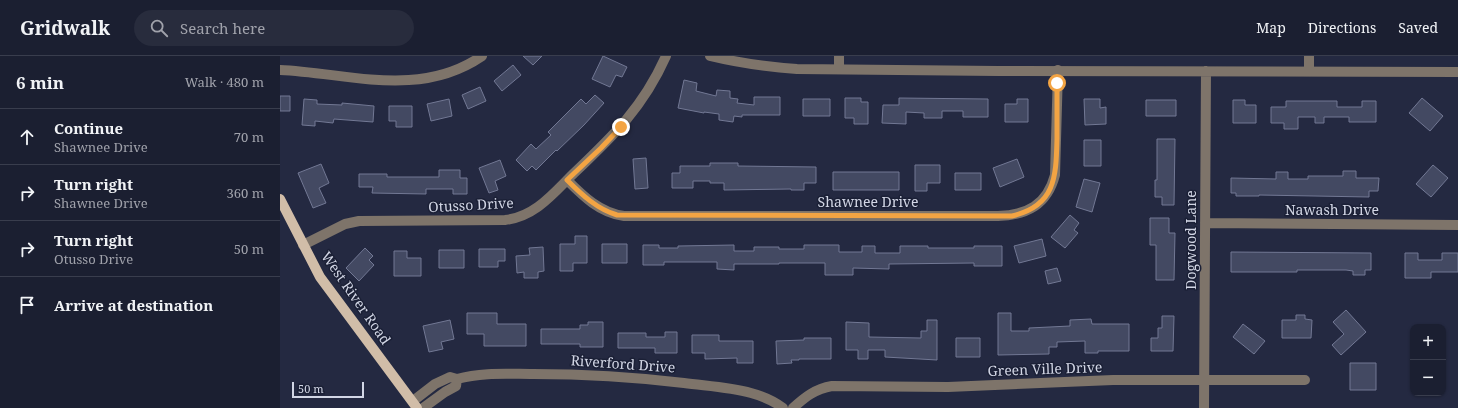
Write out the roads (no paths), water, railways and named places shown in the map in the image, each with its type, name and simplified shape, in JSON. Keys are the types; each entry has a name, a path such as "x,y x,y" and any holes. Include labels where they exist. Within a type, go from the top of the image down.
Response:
{"main road":[{"name":"West River Road","path":"280,199 320,277 415,405"}],"street":[{"path":"280,70 396,82 417,80 451,72 482,56"},
{"name":"Otusso Drive","path":"303,245 345,224 361,221 424,222 512,219 533,211 601,148 630,116 651,86 666,56"},
{"path":"710,56 740,63 768,67 839,69 1458,72"},
{"path":"839,56 839,69"},
{"path":"1309,56 1309,71"},
{"name":"Shawnee Drive","path":"567,180 601,209 624,216 998,216 1020,214 1034,207 1045,196 1050,190 1055,175 1058,70"},
{"name":"Dogwood Lane","path":"1204,408 1206,71"},
{"name":"Nawash Drive","path":"1205,223 1458,224"},
{"name":"Riverford Drive","path":"415,405 435,384 450,377 457,379 470,375 490,374 577,374 613,376 729,388 764,397 783,408"},
{"path":"423,408 456,386 457,379"},
{"name":"Green Ville Drive","path":"793,408 809,394 832,386 948,387 1113,380 1305,380"}]}
